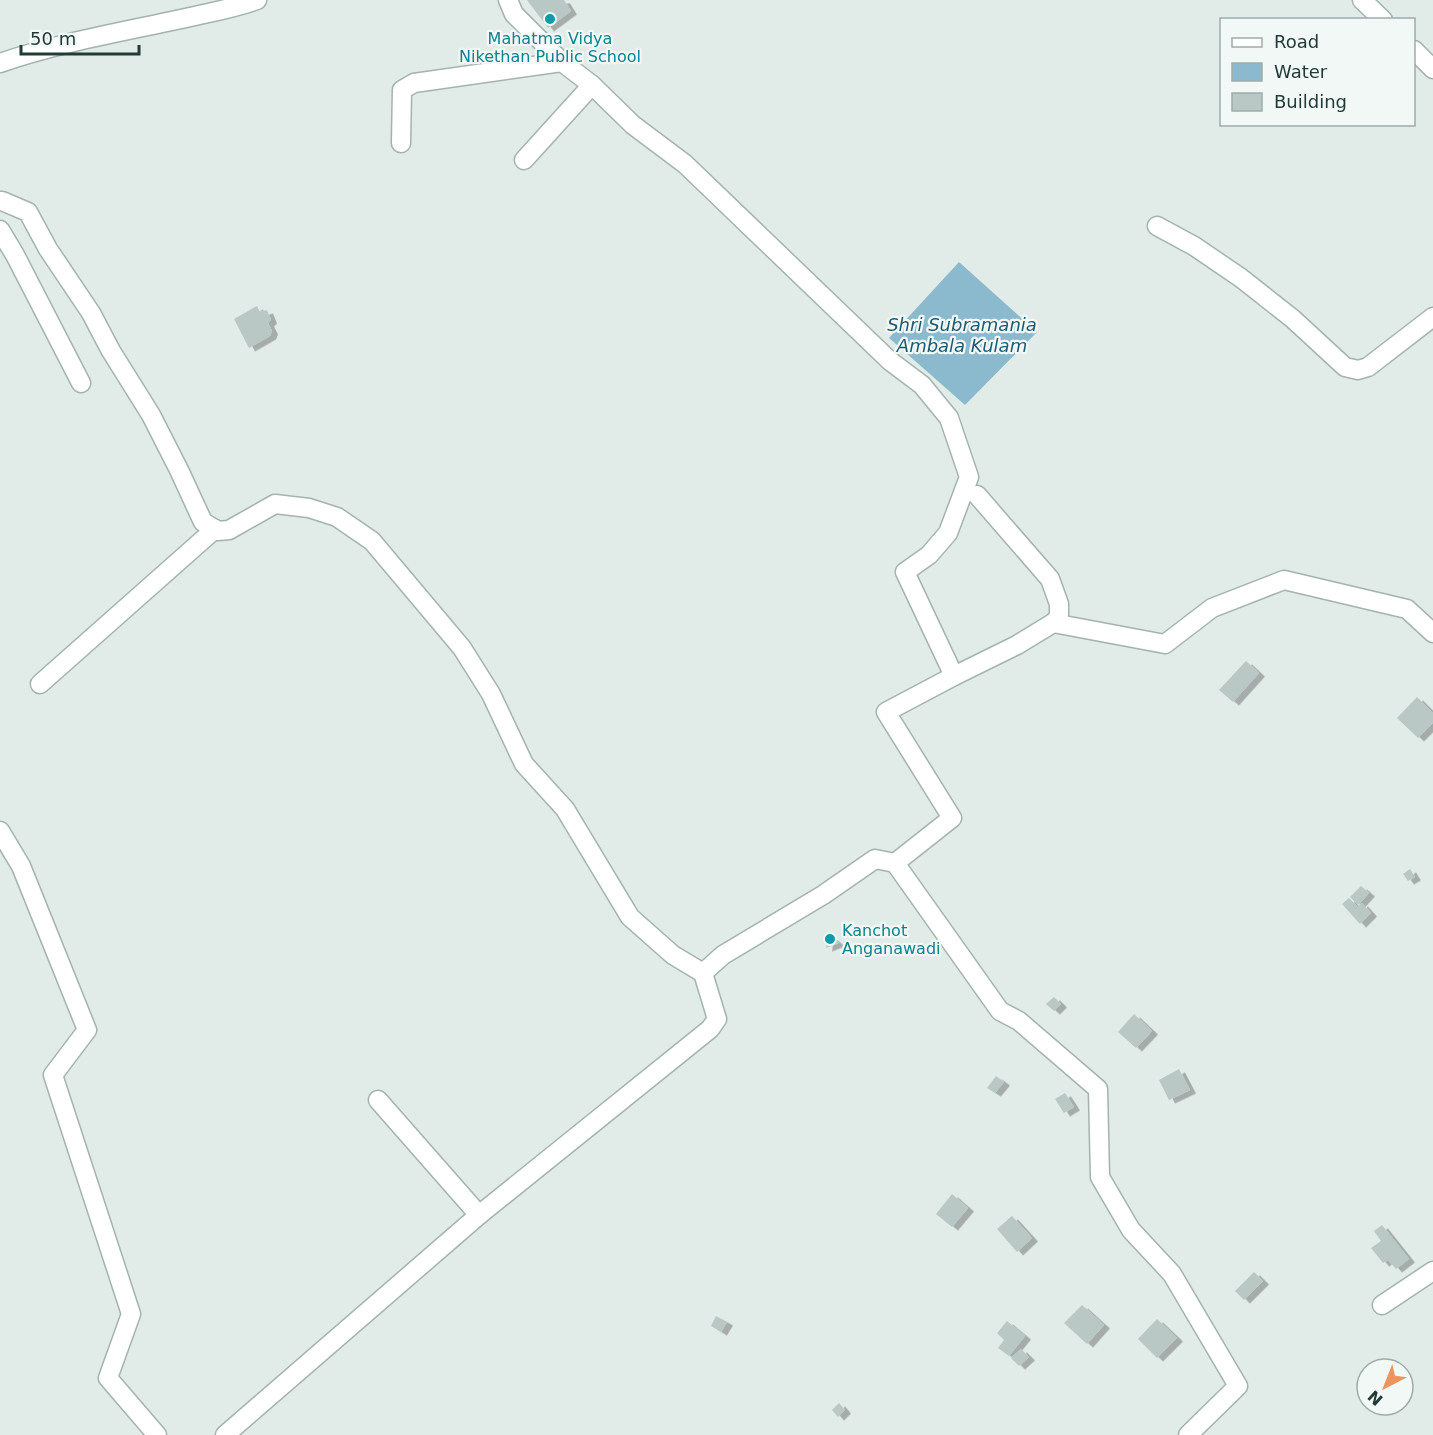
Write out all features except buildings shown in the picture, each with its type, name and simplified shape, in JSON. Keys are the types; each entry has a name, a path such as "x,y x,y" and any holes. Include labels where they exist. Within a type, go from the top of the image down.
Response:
{"street":[{"path":"0,63 76,42 257,0"},
{"path":"508,0 514,14 562,62 592,85 633,124 685,164 890,361 922,385 949,418 969,477 948,533 929,555 905,572 954,676"},
{"path":"1362,0 1381,18"},
{"path":"1415,52 1433,69"},
{"path":"401,143 402,90 414,83 562,62"},
{"path":"524,160 592,85"},
{"path":"0,201 28,212 48,249 91,313 111,351 151,415 203,522 218,531 229,530 275,504 309,508 337,517 372,541 462,648 491,694 524,764 565,809 630,917 673,955 703,973 717,1019 710,1029 479,1215 225,1435"},
{"path":"1157,226 1194,246 1241,278 1293,319 1345,367 1358,370 1368,367 1433,317"},
{"path":"0,230 81,383"},
{"path":"895,863 952,818 886,712 1017,645 1059,617 1059,604 1050,579 977,495"},
{"path":"40,684 214,529"},
{"path":"1053,623 1165,644 1212,608 1284,580 1407,609 1433,633"},
{"path":"0,831 21,866 87,1030 53,1076 131,1314 108,1378 157,1435"},
{"path":"703,973 723,956 823,895 875,859 895,863 999,1011 1019,1021 1098,1089 1100,1177 1131,1230 1172,1274 1238,1386 1188,1435"},
{"path":"378,1100 479,1215"},
{"path":"1382,1305 1433,1271"}],"water":[{"name":"Shri Subramania Ambala Kulam","path":"959,262 1037,332 965,405 889,338"}],"place":[{"name":"Mahatma Vidya Nikethan Public School","path":"550,19"},
{"name":"Kanchot Anganawadi","path":"830,939"}]}
